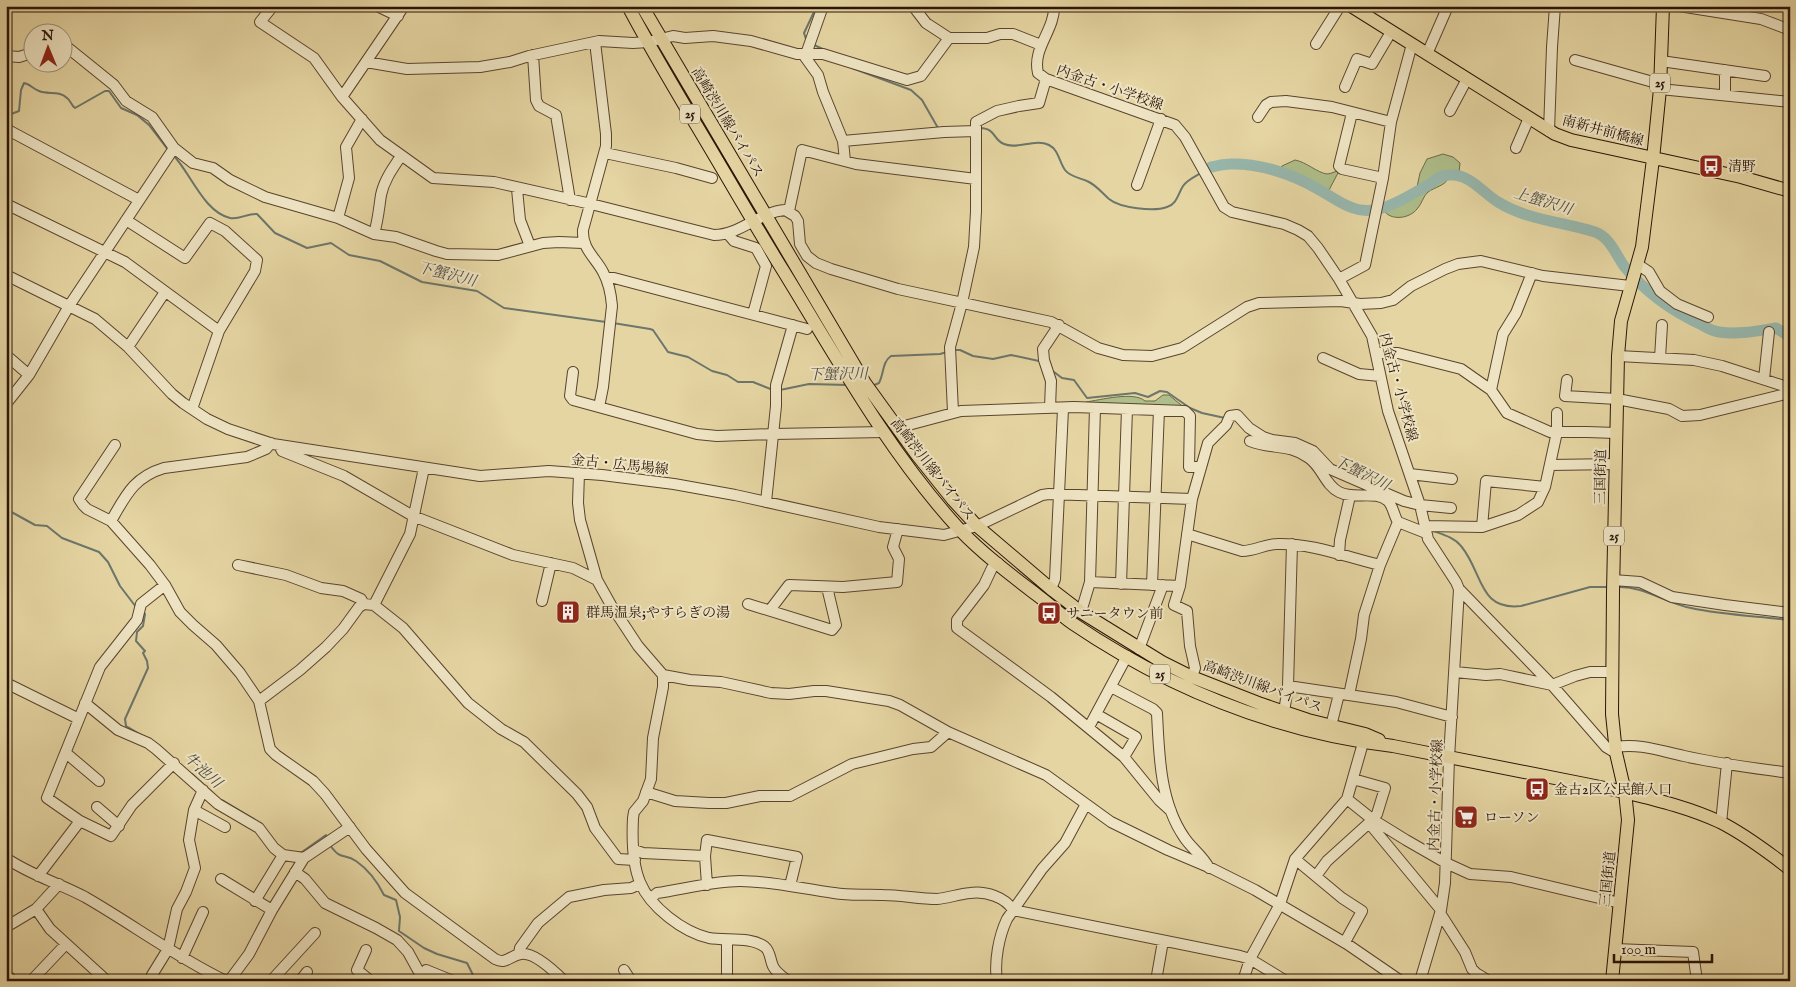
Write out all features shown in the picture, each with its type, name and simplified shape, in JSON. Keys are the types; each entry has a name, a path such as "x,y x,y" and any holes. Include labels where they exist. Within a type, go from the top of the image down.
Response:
{"main road":[{"name":"高崎渋川線バイパス","path":"628,6 753,222 855,388 904,461 961,531 1072,622 1127,656 1186,688 1230,706 1283,724 1362,743 1393,746 1625,792 1689,810 1721,823 1788,864"},
{"name":"高崎渋川線バイパス","path":"642,6 865,383 953,500 977,526 1081,612 1139,649 1192,677 1284,712 1365,734 1393,746"},
{"name":"南新井前橋線","path":"1351,6 1549,131 1571,140 1741,177 1790,191"},
{"name":"三国街道","path":"1612,981 1628,831 1625,792 1616,750 1612,714 1618,356 1621,321 1642,246 1660,87 1663,6"}],"street":[{"path":"273,6 260,22 314,58 342,97 380,140 433,178 494,182 707,234 728,234 766,215 780,210 789,211 798,221 800,244 807,256 816,263 898,289 1050,322 1109,352 1129,356 1152,356 1176,351 1189,345 1254,304 1266,302 1381,303 1393,300 1411,286 1430,275 1458,264 1481,261 1542,276 1633,275 1650,272 1660,291 1677,304 1708,317"},
{"path":"377,6 398,16"},
{"path":"342,97 404,6"},
{"path":"823,6 805,54 806,60 818,75 843,141 845,161"},
{"path":"913,6 926,23 949,38 987,38 1000,34 1013,34 1041,45"},
{"name":"内金古・小学校線","path":"1054,6 1052,23 1041,45 1036,68 1038,73 1046,80 1170,122 1182,131 1224,207 1232,212 1284,224 1308,236 1339,279 1369,329 1376,352 1388,411 1420,505 1430,544 1459,589 1449,758 1446,863 1441,911 1420,981"},
{"path":"1316,44 1340,6"},
{"path":"1427,54 1448,6"},
{"path":"1549,131 1555,6"},
{"path":"1679,6 1761,19 1790,30"},
{"path":"1346,88 1357,59 1372,64 1391,32"},
{"path":"366,62 420,70 487,66 595,42 648,42 673,36 685,38 713,36 751,41 805,54 823,54 912,80 921,76 949,38"},
{"path":"595,42 606,134 605,153 583,230 583,243 610,286 612,306 603,387 599,406"},
{"path":"1339,279 1364,265 1383,178 1391,122 1412,44"},
{"path":"72,51 114,85 126,101 152,116 174,148 193,164 213,168 230,180 264,197 338,218 374,234 396,237 447,254 498,255 550,242 583,243"},
{"path":"533,55 536,100 539,106 556,115 570,200"},
{"path":"6,56 22,56"},
{"path":"1575,60 1660,87 1790,102"},
{"path":"1661,61 1765,76"},
{"path":"1725,70 1725,95"},
{"path":"952,412 950,347 974,247 976,122 997,112 1039,103 1046,80"},
{"path":"1450,111 1467,80"},
{"path":"1258,117 1266,105 1271,102 1286,101 1321,105 1391,122"},
{"path":"1352,113 1339,166 1342,169 1383,178"},
{"path":"1516,148 1529,118"},
{"path":"338,218 349,178 346,147 362,119"},
{"path":"1137,185 1161,119"},
{"path":"7,130 139,200"},
{"path":"843,141 976,131"},
{"path":"6,404 29,375 69,306 174,148"},
{"path":"789,211 802,150 845,161 976,179"},
{"path":"605,153 676,168 712,178"},
{"path":"374,234 382,194 389,174 401,156"},
{"path":"517,189 520,220 530,246"},
{"path":"6,204 125,262 219,331"},
{"path":"126,220 185,258 210,223 225,231 256,260 255,271 219,331 192,409"},
{"path":"728,234 734,241 756,248 766,266 753,314"},
{"path":"1492,390 1503,334 1516,313 1532,273"},
{"path":"8,278 95,319 128,347 172,394 192,409 228,429 274,444 282,451 344,476 413,516 513,555 573,568 597,580"},
{"path":"606,278 614,278 807,329"},
{"path":"128,347 165,292"},
{"path":"1660,358 1662,325"},
{"path":"766,502 776,385 793,326"},
{"path":"1050,408 1050,381 1043,349 1059,326"},
{"path":"1764,379 1769,332"},
{"path":"1376,352 1398,353 1456,367 1492,390 1507,413 1550,432 1616,434"},
{"path":"6,355 29,375"},
{"path":"1618,356 1694,360 1722,366 1790,388"},
{"path":"1323,358 1359,374 1380,376"},
{"path":"573,372 570,398 708,436 884,432"},
{"path":"1567,380 1565,396 1617,399 1669,409 1682,416 1709,413 1790,393"},
{"path":"897,428 952,412 1050,408 1185,411 1190,416 1188,467 1202,467"},
{"path":"1081,612 1090,582 1096,408"},
{"path":"1051,589 1055,579 1060,495 1062,409"},
{"path":"1121,584 1127,409"},
{"path":"1152,584 1158,410"},
{"path":"1398,522 1425,529 1482,527 1518,515 1538,502 1545,486 1557,432 1557,413"},
{"path":"1192,677 1195,668 1190,646 1187,611 1174,605 1180,586 1192,499 1208,443 1226,425 1230,416 1237,415 1249,428 1263,437 1299,444 1316,454 1330,468 1404,501 1420,505 1451,508"},
{"path":"1250,441 1260,445 1286,447 1298,451 1312,460 1335,490 1350,496 1378,497 1386,500 1390,504 1398,522 1380,565 1364,615 1360,647 1331,726"},
{"path":"111,521 136,483 144,475 152,471 246,457 274,444"},
{"name":"金古・広馬場線","path":"274,444 480,476 549,471 674,484 879,527 944,535 977,526 1042,495 1192,499"},
{"path":"115,445 79,499 82,505 111,521 150,565 165,585 180,612 230,661 259,701 270,749 313,781 366,849 405,893 500,962 519,954 528,954 540,960 564,981"},
{"path":"1550,464 1616,464"},
{"path":"259,701 300,670 326,647 343,629 359,607 369,604 410,534 424,468"},
{"path":"579,473 578,503 580,520 597,580 638,646 663,675 690,680 721,682 771,693 789,694 826,691 889,701 900,705 948,732 1046,774 1112,822 1280,904 1345,942 1401,981"},
{"path":"1410,474 1452,479"},
{"path":"1482,527 1486,481 1545,486"},
{"path":"1339,555 1340,540 1350,496"},
{"path":"770,610 789,585 843,588 897,582 899,559 893,546 898,529"},
{"path":"1187,534 1242,551 1251,551 1273,544 1308,545 1380,565"},
{"path":"1284,712 1288,686 1292,544"},
{"path":"542,601 551,563"},
{"path":"998,563 992,568 984,584 957,620 956,628 1024,677 1124,756 1159,800 1171,811"},
{"path":"238,565 286,576 321,588 343,591 361,599 403,628 468,703 501,729 524,742 577,794 587,807 595,828 618,860 643,853 705,856"},
{"path":"1613,580 1640,582 1672,596 1790,613"},
{"path":"1090,582 1180,586"},
{"path":"165,585 141,604 137,620 132,629 100,667 47,798 80,821 111,836 132,805 174,763"},
{"path":"1139,649 1163,585"},
{"path":"748,604 832,630 836,625 827,587"},
{"path":"1459,589 1552,685 1606,747 1616,750 1633,745 1654,748 1683,756 1790,773"},
{"path":"1089,727 1127,656"},
{"path":"1455,672 1486,675 1500,674 1552,685 1590,672 1612,672"},
{"path":"663,675 663,687 653,738 651,779 643,801 634,812 634,855 640,884 671,920 695,934 710,938 756,943 765,947 769,952 773,967 784,980"},
{"path":"6,683 79,719"},
{"path":"1288,686 1405,704 1452,717"},
{"path":"1111,687 1153,709 1157,713 1166,799 1184,837 1209,868"},
{"path":"85,703 114,727 148,743 174,763 218,804 259,828 274,848 283,855 304,858"},
{"path":"1096,714 1136,737 1124,756"},
{"path":"646,792 675,802 710,803 760,796 790,796 852,764 912,748 931,747 948,732"},
{"path":"1243,981 1250,959 1280,904 1295,859 1347,799 1362,743"},
{"path":"66,753 99,781"},
{"path":"1721,823 1727,763"},
{"path":"1316,876 1327,861 1377,814 1385,788 1353,779"},
{"path":"152,975 168,949 177,909 195,868 189,840 194,810 203,790"},
{"path":"1347,799 1370,821 1441,911 1472,969 1489,981"},
{"path":"997,981 998,954 1003,927 1042,869 1064,843 1086,804"},
{"path":"97,807 119,826"},
{"path":"194,810 225,827"},
{"path":"38,876 80,821"},
{"path":"1370,821 1446,863 1470,874 1511,877 1620,904"},
{"path":"6,858 38,876 84,896 182,958 227,981 249,954 272,910 304,858 350,827"},
{"path":"707,886 705,856 707,840 796,857 790,886"},
{"path":"255,901 283,855"},
{"path":"1295,859 1342,898 1362,911 1345,942"},
{"path":"295,872 305,879 325,903 396,940 408,952 423,980"},
{"path":"221,879 272,910"},
{"path":"651,898 657,893 740,881 790,886 836,894 936,899 970,893 984,894 995,896 1008,902 1013,910 1250,959 1286,981"},
{"path":"6,927 36,909 59,884"},
{"path":"519,954 520,948 538,923 569,898 604,890 631,888 640,884"},
{"path":"36,909 45,924 106,981"},
{"path":"182,958 203,912"},
{"path":"271,981 315,933"},
{"path":"727,975 728,940"},
{"path":"1156,981 1163,940"},
{"path":"31,981 66,944"},
{"path":"1615,949 1693,952 1697,981"},
{"path":"366,950 357,970 369,980"},
{"path":"423,980 426,970 453,981"},
{"path":"624,970 631,981"},
{"path":"300,981 307,972"},
{"path":"6,974 14,981"}],"green space":[{"path":"1443,154 1453,157 1460,163 1459,173 1441,173 1417,187 1420,173 1427,159"},
{"path":"1295,160 1323,173 1328,174 1339,171 1328,192 1309,180 1280,169 1282,166"},
{"path":"1443,179 1448,179 1442,185 1428,192 1419,207 1410,215 1392,217 1385,212 1421,193"},
{"path":"1163,395 1169,395 1186,409 1085,405 1086,402 1125,396 1140,398 1145,401 1155,401"}],"waterway":[{"path":"806,39 804,33 814,12 810,6"},
{"path":"814,45 825,50"},
{"path":"852,68 911,90 922,100 938,128"},
{"name":"下蟹沢川","path":"6,116 19,111 21,90 24,83 42,92 57,93 64,96 75,108 105,91 109,91 121,108 137,115 149,125 169,151"},
{"path":"980,128 989,130 1004,144 1015,146 1044,143 1049,145 1055,150 1067,172 1092,184 1114,202 1129,207 1154,209 1170,206 1185,184 1201,173"},
{"name":"下蟹沢川","path":"174,156 205,200 221,214 230,218 257,214 275,233 307,248 331,243 349,255 380,261 422,282 477,291 504,308 606,322"},
{"name":"上蟹沢川","path":"1211,167 1241,164 1275,170 1307,183 1348,206 1362,210 1380,209 1390,206 1446,175 1464,177 1509,208 1545,220 1600,234 1609,242 1624,266 1650,292 1680,314 1708,328 1719,332 1733,333 1776,328 1790,337"},
{"name":"下蟹沢川","path":"613,323 653,330 668,352 688,357 712,371 727,375 738,382 753,382 773,390"},
{"name":"下蟹沢川","path":"954,350 960,350 973,356 993,359 1011,355 1039,361"},
{"name":"下蟹沢川","path":"872,386 881,380 886,361 891,356 947,352"},
{"name":"下蟹沢川","path":"1054,372 1062,378 1074,380 1087,398 1135,393 1148,397 1160,391 1167,392 1190,408 1202,413 1225,418"},
{"name":"下蟹沢川","path":"780,390 809,384 847,385"},
{"name":"牛池川","path":"6,509 35,525 47,526 62,538 99,552 108,562 120,586 136,607"},
{"name":"下蟹沢川","path":"1431,530 1455,540 1468,556 1483,588 1489,596 1507,606 1521,606 1590,587 1608,587"},
{"name":"下蟹沢川","path":"1618,587 1637,589 1681,606 1728,614 1790,620"},
{"name":"牛池川","path":"143,736 126,726 125,719 148,668 143,653 145,651 136,641 137,632 143,626 144,613"},
{"name":"牛池川","path":"192,774 216,796"},
{"name":"牛池川","path":"222,800 254,819"},
{"name":"牛池川","path":"297,853 302,852 326,835 327,839"},
{"name":"牛池川","path":"330,845 340,855 361,864 372,876 384,895 396,900 400,917 399,931 424,948 467,963 476,981"}],"place":[{"name":"清野","path":"1711,166"},
{"name":"群馬温泉;やすらぎの湯","path":"568,612"},
{"name":"サニータウン前","path":"1049,613"},
{"name":"金古2区公民館入口","path":"1537,789"},
{"name":"ローソン","path":"1466,817"}]}
